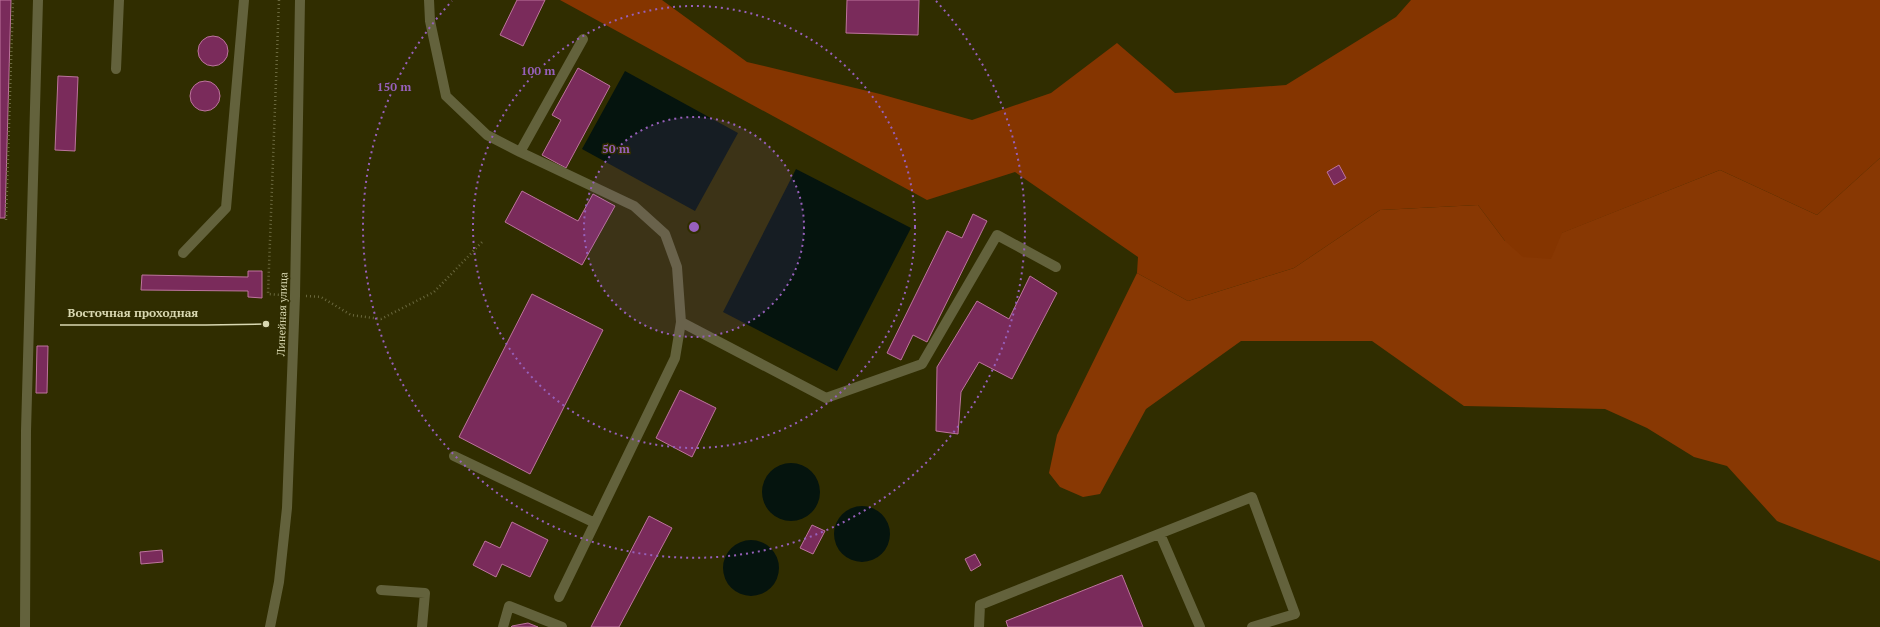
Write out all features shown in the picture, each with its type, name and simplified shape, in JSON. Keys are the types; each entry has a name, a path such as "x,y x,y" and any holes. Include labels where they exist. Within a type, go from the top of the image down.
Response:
{"street":[{"path":"25,627 26,430 38,0"},
{"path":"116,69 119,0"},
{"path":"183,253 226,208 244,0"},
{"name":"Линейная улица","path":"270,627 279,582 287,508 296,288 300,0"},
{"path":"429,0 430,21 446,96 487,135 634,206 665,234 678,267 681,322 675,358 559,597"},
{"path":"520,152 583,39"},
{"path":"681,322 826,398 922,364 997,235 1056,267"},
{"path":"454,456 595,523"},
{"path":"979,627 980,605 1252,497 1295,614 1252,627"},
{"path":"1160,534 1200,627"},
{"path":"381,590 424,593 422,627"},
{"path":"503,627 509,606 562,627"}],"path":[{"path":"6,220 13,0"},
{"path":"268,294 280,0"},
{"path":"321,297 351,315 381,319 434,292 483,241"}],"shaded area":[{"path":"560,0 662,0 747,62 880,94 972,120 1051,93 1117,43 1175,93 1286,85 1396,17 1411,0 1880,0 1880,158 1817,215 1720,170 1562,233 1551,259 1523,257 1505,241 1478,205 1380,210 1294,268 1188,301 1137,273 1138,257 1015,172 927,200"},
{"path":"625,71 738,133 695,211 582,149"},
{"path":"1880,158 1880,561 1777,521 1727,466 1694,457 1647,428 1605,409 1464,406 1372,341 1241,341 1146,409 1100,494 1083,497 1060,487 1049,473 1057,435 1137,273 1188,301 1294,268 1380,210 1478,205 1505,241 1561,233 1720,170 1817,215"},
{"path":"796,169 911,228 837,371 723,312"},
{"path":"791,463 802,465 815,476 818,481 820,492 818,503 807,516 802,519 791,521 780,519 767,508 764,503 762,492 764,481 775,468 780,465"},
{"path":"856,506 868,506 878,510 886,518 890,528 890,540 886,550 878,558 868,562 856,562 846,558 838,550 834,540 834,528 838,518 846,510"},
{"path":"745,540 757,540 767,544 775,552 779,562 779,574 775,584 767,592 757,596 745,596 735,592 727,584 723,574 723,562 727,552 735,544"}],"building":[{"path":"0,0 11,0 5,218 0,218"},
{"path":"517,0 545,0 523,46 500,35"},
{"path":"847,0 919,0 918,35 846,33"},
{"path":"213,36 223,41 228,51 223,61 213,66 203,61 198,51 203,41"},
{"path":"578,68 610,86 566,168 542,155 561,120 552,115"},
{"path":"58,76 78,77 75,151 55,150"},
{"path":"205,81 216,85 220,96 216,107 205,111 194,107 190,96 194,85"},
{"path":"1339,165 1346,178 1334,185 1327,172"},
{"path":"522,191 578,221 593,194 615,206 582,265 505,222"},
{"path":"973,214 987,221 927,342 913,335 901,360 887,353 947,231 962,238"},
{"path":"248,271 262,271 262,298 248,297 248,291 141,290 142,275 248,277"},
{"path":"1030,276 1057,293 1012,379 979,362 961,392 958,434 936,431 937,367 977,301 1009,319"},
{"path":"532,294 603,330 530,474 459,437"},
{"path":"37,346 48,346 47,393 36,393"},
{"path":"680,390 716,408 692,457 656,438"},
{"path":"649,516 672,528 619,627 591,627"},
{"path":"512,522 548,540 530,577 502,564 496,577 473,565 485,541 500,548"},
{"path":"812,525 825,531 813,554 800,548"},
{"path":"162,550 163,562 141,564 140,552"},
{"path":"975,554 981,565 971,571 965,559"},
{"path":"1122,575 1143,627 1008,627 1006,621"},
{"path":"528,623 538,627 511,627 512,626"}],"place":[{"name":"Восточная проходная","path":"266,324"}]}
